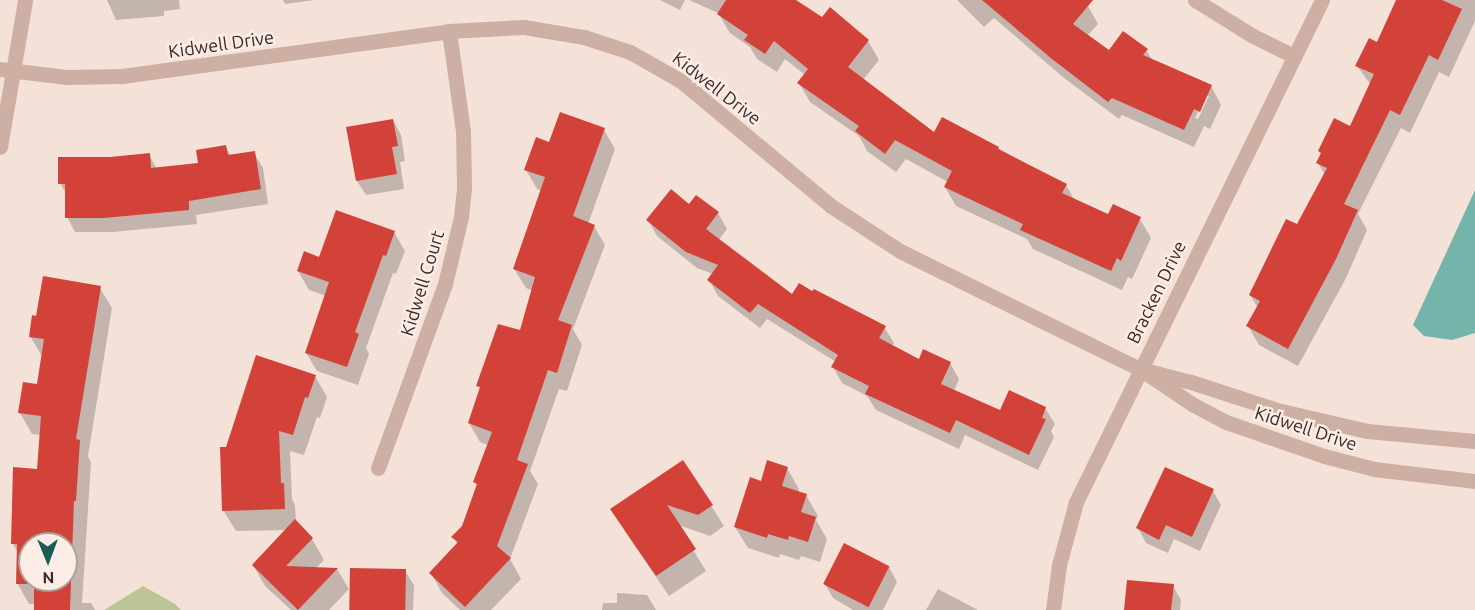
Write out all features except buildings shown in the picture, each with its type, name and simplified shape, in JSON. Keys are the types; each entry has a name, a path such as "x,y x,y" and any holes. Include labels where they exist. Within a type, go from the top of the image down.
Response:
{"street":[{"path":"0,147 6,70 25,0"},
{"path":"1196,0 1252,36 1294,56"},
{"name":"Bracken Drive","path":"1053,610 1059,566 1076,502 1322,0"},
{"name":"Kidwell Drive","path":"6,70 67,77 122,76 449,31 524,27 584,36 655,64 681,81 831,206 877,236 1140,369 1192,404 1226,422 1275,440 1374,469 1475,482"},
{"name":"Kidwell Court","path":"378,468 445,284 461,217 465,154 449,31"},
{"name":"Kidwell Drive","path":"1140,369 1191,382 1277,411 1367,431 1475,441"}],"green space":[{"path":"143,586 175,604 181,610 104,610"}],"water":[{"path":"1475,190 1475,333 1452,340 1424,336 1413,325"}]}
